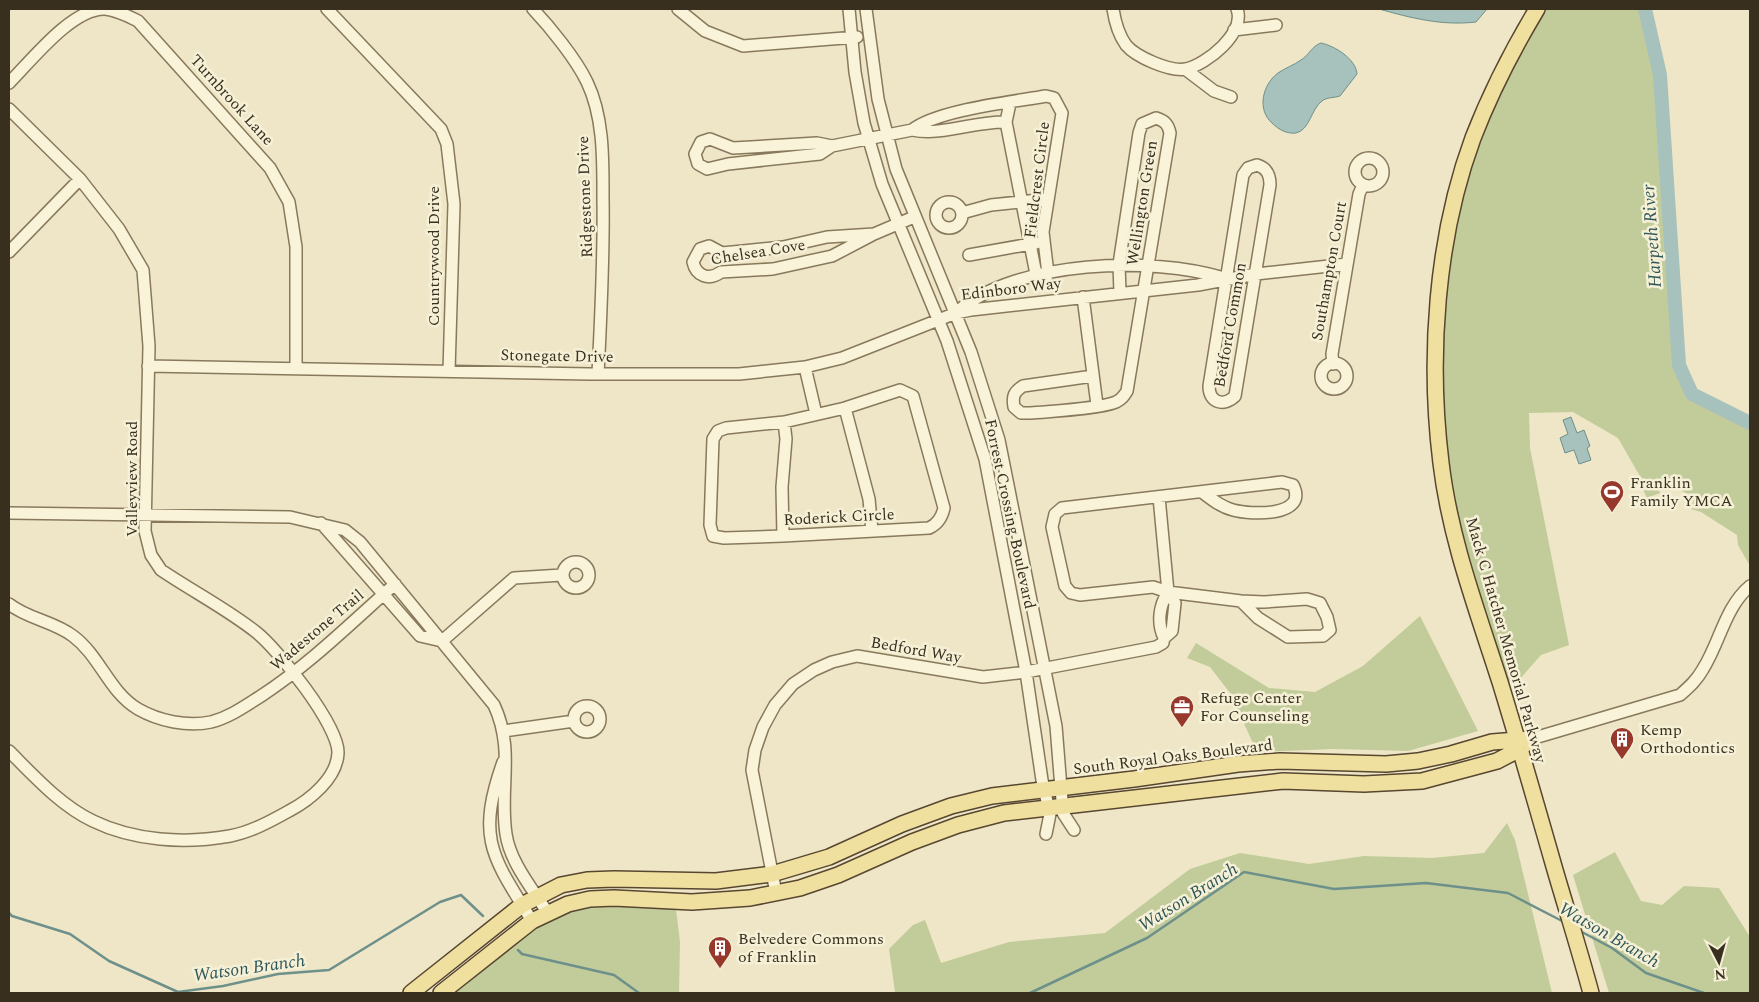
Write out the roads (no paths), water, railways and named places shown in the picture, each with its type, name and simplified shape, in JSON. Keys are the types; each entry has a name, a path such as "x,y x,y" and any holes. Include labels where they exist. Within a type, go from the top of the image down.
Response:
{"main road":[{"name":"Mack C Hatcher Memorial Parkway","path":"1537,9 1508,61 1470,148 1448,234 1437,310 1435,388 1441,466 1465,575 1523,742 1556,874 1589,986"},
{"name":"South Royal Oaks Boulevard","path":"411,993 522,905 561,885 587,880 716,881 772,874 830,857 902,824 951,806 992,796 1238,764 1280,761 1386,764 1418,761 1492,742 1523,742"},
{"path":"441,993 532,920 568,904 590,899 718,902 776,893 838,875 912,842 958,825 1004,813 1283,781 1364,784 1414,782 1497,761 1523,742"}],"street":[{"name":"Turnbrook Lane","path":"9,83 63,30 86,13 105,9 118,12 138,21 270,168 289,202 296,247 296,368"},
{"name":"Countrywood Drive","path":"327,9 441,129 447,144 454,204 449,371"},
{"name":"Ridgestone Drive","path":"532,9 548,25 587,82 603,150 604,262 598,374"},
{"path":"678,9 705,31 743,46 868,36"},
{"name":"Forrest Crossing Boulevard","path":"849,9 855,72 868,139 897,224 939,321 962,383 985,459 1026,672 1044,790 1074,830"},
{"name":"Forrest Crossing Boulevard","path":"866,9 868,36 878,99 896,169 914,217 956,313 984,388 999,440 1056,726 1062,788 1056,806 1050,814 1046,834"},
{"path":"1113,9 1115,25 1127,46 1143,58 1164,66 1185,69 1214,91 1231,97"},
{"path":"1185,69 1200,62 1226,44 1234,30 1238,13 1237,9"},
{"path":"1234,30 1276,25"},
{"name":"Fieldcrest Circle","path":"912,130 919,124 946,115 1046,96 1054,98 1060,105 1062,112 1043,242 1043,277 1046,301"},
{"name":"Fieldcrest Circle","path":"1010,103 1006,122 1030,244 1043,277"},
{"name":"Valleyview Road","path":"9,109 80,179 119,229 143,270 147,305 148,366 145,531 151,555 161,570 257,633 319,706 336,738 338,753 330,776 301,805 264,825 232,836 166,839 129,834 92,821 62,800 9,751"},
{"name":"Wellington Green","path":"1093,376 1023,386 1016,391 1013,397 1014,407 1021,413 1097,405 1116,402 1123,398 1127,391 1170,133 1168,126 1163,120 1156,118 1149,119 1142,124 1139,133 1119,264 1120,293"},
{"name":"Fieldcrest Circle","path":"832,146 912,130 938,130 993,121 1006,122"},
{"path":"706,140 715,140 727,147 817,143 832,146 820,154 728,164 707,170 698,164 695,154 698,146 706,140"},
{"path":"727,147 728,164"},
{"name":"Bedford Common","path":"1257,165 1263,167 1267,172 1270,184 1235,396 1230,401 1221,402 1209,395 1209,386 1226,278 1243,175 1248,168 1257,165"},
{"path":"9,252 80,179"},
{"name":"Southampton Court","path":"1333,364 1332,354 1347,264 1359,194 1363,185"},
{"path":"962,212 991,205 1048,199"},
{"name":"Chelsea Cove","path":"874,234 827,237 796,244 726,252 722,252 714,247 704,247 696,252 693,262 697,272 706,277 728,271 773,268 800,263 832,256 874,234 914,217"},
{"path":"969,256 1043,242"},
{"path":"796,244 800,263"},
{"path":"726,252 728,271"},
{"name":"Edinboro Way","path":"956,313 968,303 1004,286 1043,277 1119,264 1149,264 1226,278"},
{"name":"Edinboro Way","path":"956,313 1046,301 1198,285 1226,278 1347,264"},
{"path":"1083,297 1097,405"},
{"name":"Stonegate Drive","path":"148,366 598,374 739,374 805,366 850,355 956,313"},
{"path":"805,366 816,414"},
{"name":"Roderick Circle","path":"900,390 913,396 944,508 939,520 929,528 783,536 724,538 713,536 710,525 715,435 726,428 784,422 816,414 845,408 900,390"},
{"path":"845,408 869,499 872,531"},
{"path":"783,536 782,487 786,439 784,422"},
{"path":"1202,492 1231,510 1251,514 1288,508 1295,501 1296,495 1293,485 1282,482 1062,508 1055,514 1052,527 1065,586 1071,593 1080,595 1153,587 1168,592 1241,601 1313,600 1320,603 1328,617 1330,630 1323,636 1288,637 1258,618 1241,601"},
{"name":"Bedford Way","path":"776,893 752,770 754,750 763,727 775,705 793,684 814,670 832,662 858,656 984,677 1026,672 1044,667 1156,647 1163,643 1164,638 1172,631 1175,603 1168,592 1159,497"},
{"path":"9,513 290,517 345,530 360,542 494,704 504,731 506,834 513,856 547,912"},
{"path":"320,523 385,593 420,636 442,641"},
{"path":"442,641 514,578 562,575"},
{"name":"Wadestone Trail","path":"9,604 73,636 92,654 118,694 138,709 186,724 210,722 233,714 293,674 395,584"},
{"path":"1523,742 1680,695 1693,684 1704,668 1738,596 1750,586"},
{"path":"504,731 574,721"},
{"path":"505,756 496,783 489,818 489,837 499,869 532,920"}],"water":[{"path":"1379,9 1487,9 1476,22 1451,23 1427,20"},
{"path":"1321,43 1332,47 1349,58 1356,68 1357,74 1340,96 1326,99 1318,105 1301,131 1289,133 1283,131 1267,118 1264,111 1263,98 1268,84 1278,73 1301,60 1315,46"},
{"path":"1571,417 1577,433 1584,430 1590,446 1587,448 1591,460 1579,464 1574,450 1565,453 1560,438 1568,434 1563,420"}],"waterway":[{"name":"Harpeth River","path":"1645,9 1660,75 1679,365 1692,394 1750,423"},
{"name":"Watson Branch","path":"1030,993 1147,938 1244,872 1334,889 1426,883 1508,893 1564,922"},
{"name":"Watson Branch","path":"9,913 12,916 70,934 109,961 178,992 223,986 278,974 329,970 440,902 461,895 483,916"},
{"name":"Watson Branch","path":"1580,931 1612,948 1646,973 1704,993"},
{"name":"Watson Branch","path":"518,950 522,954 614,975 639,993"}],"place":[{"name":"Franklin Family YMCA","path":"1612,513"},
{"name":"Refuge Center For Counseling","path":"1182,728"},
{"name":"Kemp Orthodontics","path":"1622,760"},
{"name":"Belvedere Commons of Franklin","path":"720,969"}]}
